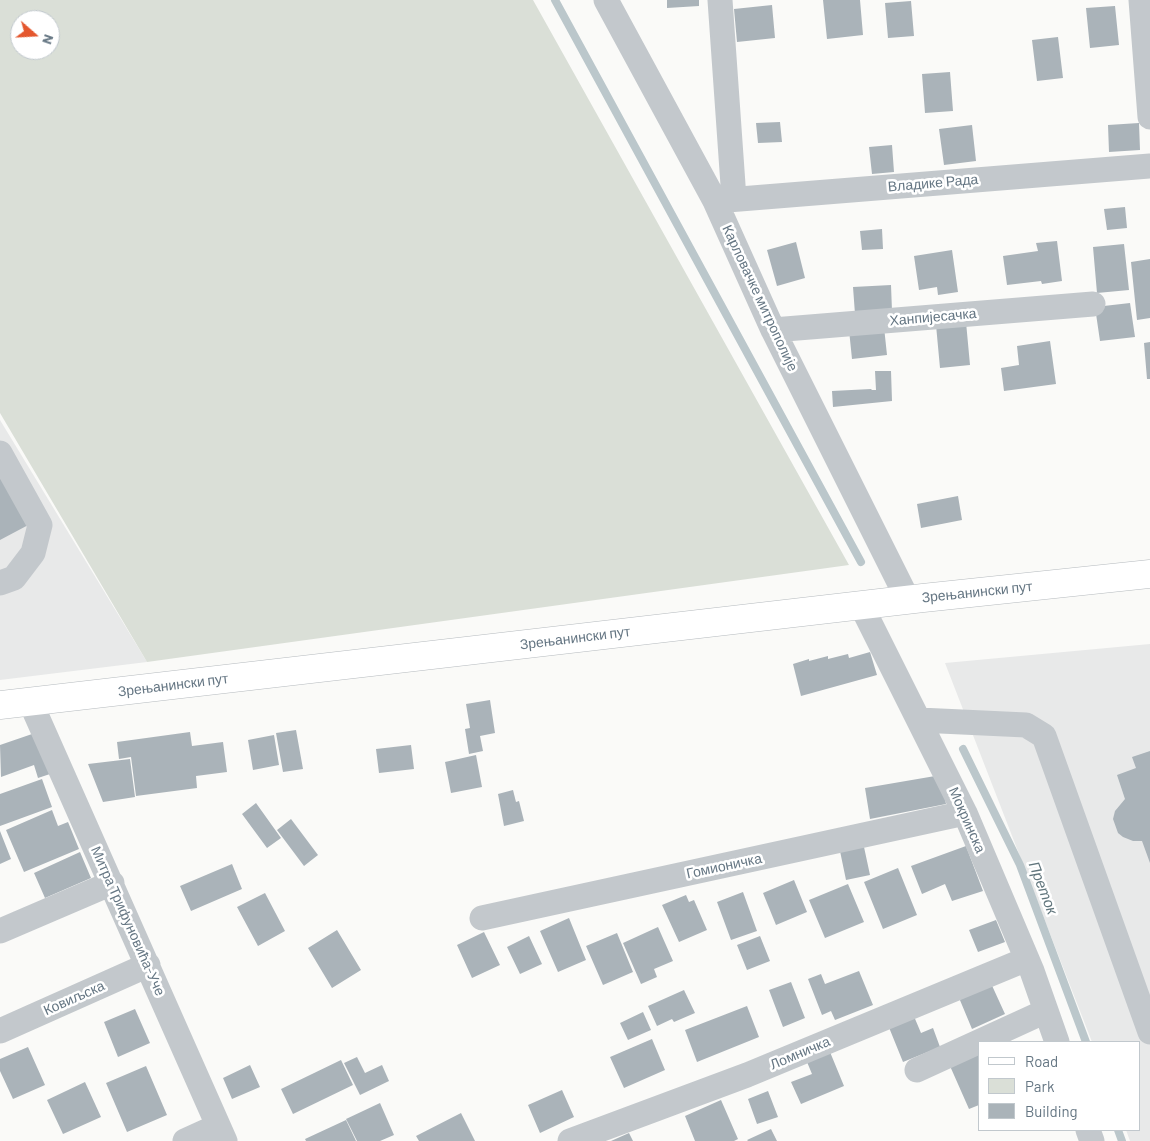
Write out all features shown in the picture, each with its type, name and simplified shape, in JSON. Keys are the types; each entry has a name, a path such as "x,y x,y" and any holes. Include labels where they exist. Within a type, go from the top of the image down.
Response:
{"main road":[{"name":"Зрењанински пут","path":"0,705 861,605 1150,574"}],"street":[{"name":"Карловачке митрополије","path":"606,0 724,200 773,330 908,600"},
{"path":"720,0 724,200"},
{"path":"1141,0 1150,117"},
{"name":"Владике Рада","path":"724,200 1150,166"},
{"name":"Ханпијесачка","path":"773,330 1093,304"},
{"path":"0,453 40,525 32,553 14,578 0,583"},
{"name":"Мокринска","path":"861,605 965,813 1027,959 1057,1041"},
{"name":"Митра Трифуновића-Уче","path":"30,701 222,1134"},
{"path":"918,720 1026,725 1044,736 1150,1032"},
{"name":"Гомионичка","path":"482,918 965,813"},
{"path":"0,931 112,883"},
{"name":"Ломничка","path":"570,1141 747,1075 1027,959"},
{"name":"Ковиљска","path":"0,1031 148,965"},
{"path":"980,1041 1046,1011"},
{"path":"917,1070 978,1042"},
{"path":"185,1141 222,1134"}],"shaded area":[{"path":"0,420 147,662 0,680"},
{"path":"1150,644 1150,1141 1130,1141 1126,1131 1140,1131 1140,1041 1092,1041 945,663"}],"green space":[{"path":"0,0 533,0 849,565 147,662 0,413"}],"building":[{"path":"667,0 699,0 699,6 667,8"},
{"path":"823,0 860,0 863,35 827,39"},
{"path":"911,1 914,36 888,38 885,3"},
{"path":"772,5 775,38 737,42 734,9"},
{"path":"1115,6 1119,45 1090,48 1086,8"},
{"path":"1058,37 1063,78 1037,81 1032,40"},
{"path":"950,72 953,111 925,113 922,74"},
{"path":"780,122 782,142 758,143 756,123"},
{"path":"1139,123 1140,150 1109,152 1108,125"},
{"path":"972,125 976,161 944,165 939,129"},
{"path":"892,145 894,172 872,174 869,147"},
{"path":"1125,207 1127,228 1107,230 1104,209"},
{"path":"882,229 883,249 862,250 860,231"},
{"path":"1057,241 1062,281 1042,284 1041,281 1007,285 1003,256 1038,251 1036,243"},
{"path":"796,242 805,278 777,286 767,250"},
{"path":"1124,244 1129,290 1097,293 1093,247"},
{"path":"952,250 958,292 938,295 937,287 919,290 914,256"},
{"path":"1150,259 1150,318 1137,320 1131,262"},
{"path":"891,285 892,311 855,314 853,287"},
{"path":"1130,303 1135,337 1100,341 1095,307"},
{"path":"966,322 970,365 940,368 936,325"},
{"path":"884,327 887,355 852,359 849,330"},
{"path":"1050,341 1056,384 1004,391 1001,368 1019,365 1017,346"},
{"path":"1150,342 1150,379 1147,379 1144,343"},
{"path":"875,371 891,371 892,401 833,407 832,391 876,390"},
{"path":"0,464 32,523 0,540"},
{"path":"958,496 962,520 921,528 917,504"},
{"path":"870,652 877,675 801,696 793,664 828,656 828,659 848,654 849,658"},
{"path":"490,700 495,733 480,736 483,751 469,754 465,729 470,728 466,704"},
{"path":"296,730 303,769 283,772 276,733"},
{"path":"190,732 192,746 223,742 227,772 196,776 197,788 136,796 131,757 119,759 117,742"},
{"path":"35,733 50,774 38,778 34,765 1,777 0,745"},
{"path":"274,735 279,765 253,770 248,740"},
{"path":"411,745 414,769 379,773 376,749"},
{"path":"1150,751 1150,863 1142,841 1133,841 1123,837 1118,833 1113,819 1115,811 1125,799 1117,775 1136,768 1132,757"},
{"path":"476,755 482,787 451,793 445,762"},
{"path":"130,759 135,797 103,802 88,764"},
{"path":"941,775 946,804 870,819 865,788"},
{"path":"42,779 52,807 0,826 0,794"},
{"path":"513,790 516,802 519,801 524,821 504,826 498,794"},
{"path":"256,803 281,838 267,848 242,814"},
{"path":"52,810 58,826 68,822 79,849 24,872 6,830"},
{"path":"291,819 318,855 304,866 277,830"},
{"path":"0,831 11,859 0,864"},
{"path":"966,846 983,891 952,901 945,884 922,894 911,866"},
{"path":"864,847 870,875 846,880 840,851"},
{"path":"80,852 91,878 45,898 34,873"},
{"path":"232,864 242,889 191,911 180,886"},
{"path":"898,868 917,915 883,929 864,882"},
{"path":"794,880 807,912 776,925 763,893"},
{"path":"848,884 864,922 825,938 809,900"},
{"path":"743,892 757,931 731,940 717,902"},
{"path":"265,893 285,931 258,946 237,907"},
{"path":"686,895 689,902 694,900 707,930 679,942 662,905"},
{"path":"569,918 586,960 558,972 540,931"},
{"path":"996,920 1005,942 978,952 969,930"},
{"path":"658,927 673,961 654,969 657,977 641,984 623,943"},
{"path":"337,930 361,970 332,988 308,948"},
{"path":"484,932 500,965 472,978 457,945"},
{"path":"617,933 633,972 603,985 586,946"},
{"path":"529,936 542,964 520,974 507,947"},
{"path":"760,936 770,961 747,970 737,945"},
{"path":"859,971 873,1005 835,1020 831,1011 822,1015 808,979 821,974 825,984"},
{"path":"989,979 1005,1014 972,1029 957,993"},
{"path":"791,982 805,1018 783,1027 769,990"},
{"path":"684,990 695,1013 674,1022 672,1019 657,1026 648,1006"},
{"path":"747,1006 759,1037 697,1062 685,1030"},
{"path":"135,1009 150,1043 118,1057 104,1022"},
{"path":"643,1012 651,1030 628,1040 620,1023"},
{"path":"913,1014 921,1033 933,1028 940,1047 903,1062 888,1025"},
{"path":"652,1039 665,1070 624,1088 610,1057"},
{"path":"28,1047 45,1085 13,1099 0,1071 0,1059"},
{"path":"830,1052 844,1086 801,1104 791,1082 812,1074 807,1062"},
{"path":"978,1053 978,1105 969,1109 950,1066"},
{"path":"357,1057 365,1073 382,1065 389,1081 360,1095 344,1063"},
{"path":"341,1060 353,1085 293,1114 281,1089"},
{"path":"250,1065 260,1087 232,1099 223,1078"},
{"path":"146,1066 167,1115 127,1132 106,1083"},
{"path":"85,1082 101,1117 63,1134 47,1100"},
{"path":"562,1090 574,1117 540,1133 528,1105"},
{"path":"768,1091 778,1117 757,1124 748,1099"},
{"path":"721,1100 738,1139 734,1141 695,1141 685,1116"},
{"path":"380,1103 394,1135 380,1141 357,1141 346,1119"},
{"path":"461,1113 475,1141 419,1141 416,1136"},
{"path":"346,1120 356,1141 306,1141 305,1139"},
{"path":"771,1129 777,1141 747,1140"},
{"path":"629,1133 633,1141 611,1141"}],"waterway":[{"path":"555,0 861,562"},
{"name":"Преток","path":"963,749 1020,865 1086,1041"},
{"name":"Преток","path":"1118,1131 1122,1141"}]}
